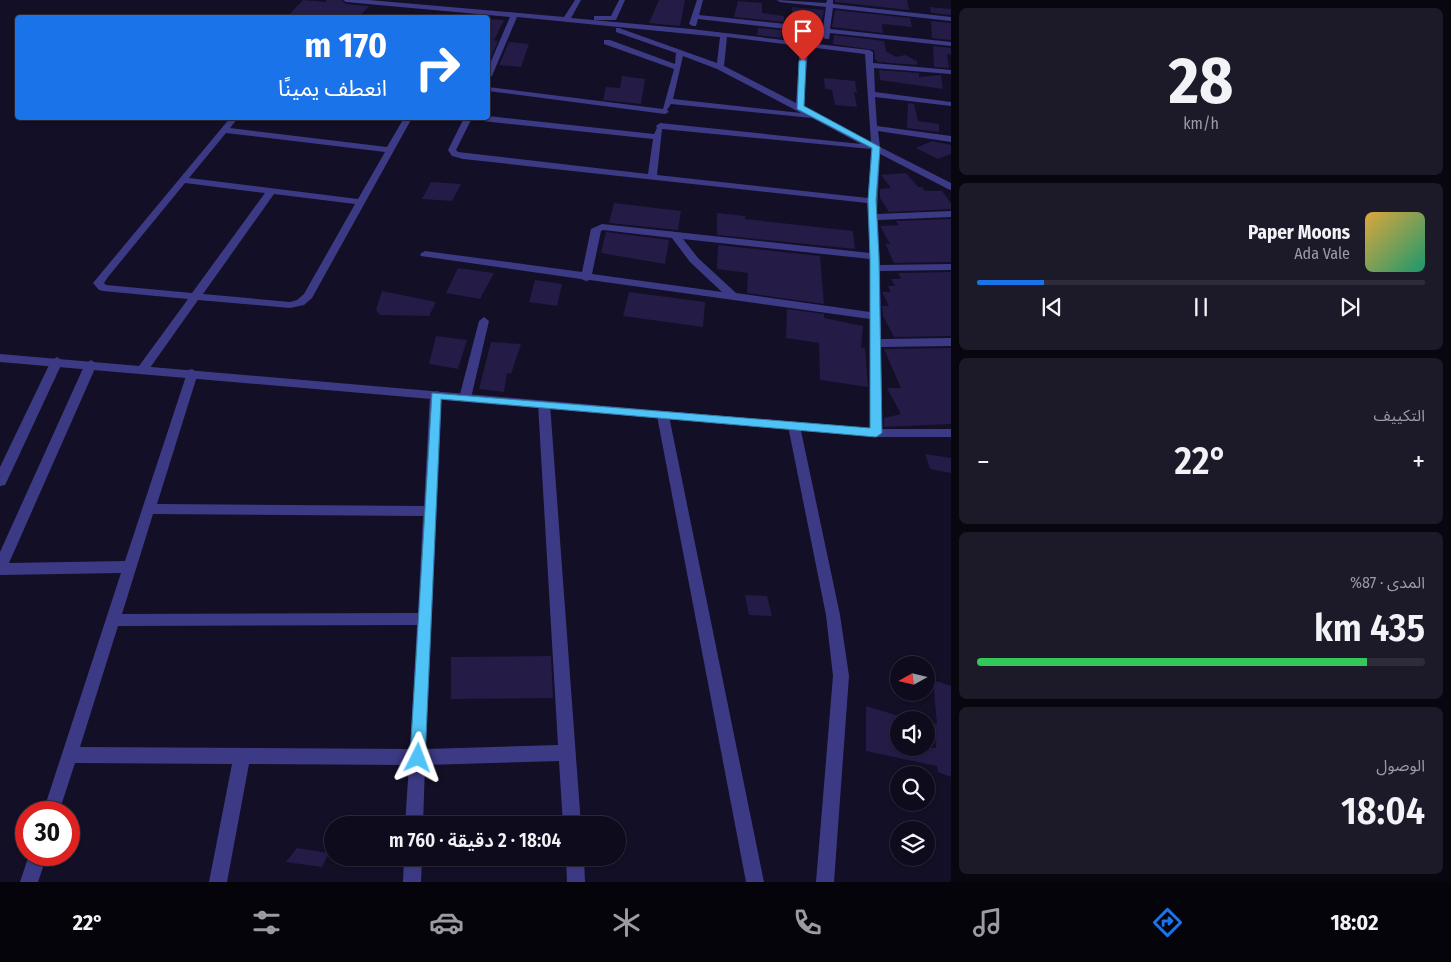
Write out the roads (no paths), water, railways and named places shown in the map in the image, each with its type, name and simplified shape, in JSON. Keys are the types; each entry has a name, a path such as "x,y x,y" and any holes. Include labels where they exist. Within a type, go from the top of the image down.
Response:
{"street":[{"path":"346,0 514,16 603,19 613,18 622,0"},
{"path":"568,17 578,0"},
{"path":"691,31 700,0"},
{"path":"780,0 830,3 951,19"},
{"path":"825,48 830,3"},
{"path":"490,71 514,16"},
{"path":"568,17 604,25 720,67 951,187"},
{"path":"695,17 951,44"},
{"path":"604,25 691,31 804,46 869,52 873,128 876,147 872,200 875,263 876,433"},
{"path":"720,67 724,36"},
{"path":"607,42 678,68"},
{"path":"800,107 804,46"},
{"path":"652,177 660,126 678,68 680,52"},
{"path":"871,65 951,72"},
{"path":"490,89 665,112"},
{"path":"872,94 951,104"},
{"path":"668,101 815,116"},
{"path":"490,119 658,137"},
{"path":"232,120 98,283 103,288 290,305 300,303 308,296 407,120"},
{"path":"467,120 452,150 455,154 463,156 872,200"},
{"path":"660,126 876,147"},
{"path":"873,128 951,139"},
{"path":"224,130 390,150"},
{"path":"183,180 362,202"},
{"path":"143,369 271,191"},
{"path":"873,217 951,214"},
{"path":"586,278 596,229 616,227 875,263 951,267"},
{"path":"674,234 694,260 711,274 734,298"},
{"path":"425,254 586,278 875,316"},
{"path":"465,398 484,321"},
{"path":"875,343 951,342"},
{"path":"0,358 57,361 662,416 876,433 951,433"},
{"path":"0,481 57,361"},
{"path":"91,364 0,568 130,567"},
{"path":"55,801 192,373"},
{"path":"415,816 436,395"},
{"path":"544,404 572,816"},
{"path":"662,416 755,882"},
{"path":"794,426 833,614 840,676 827,881"},
{"path":"148,508 430,511"},
{"path":"113,620 424,619"},
{"path":"70,755 418,758 568,753"},
{"path":"218,882 242,756"},
{"path":"29,882 34,866"},
{"path":"412,882 413,866"},
{"path":"575,866 576,882"}]}
